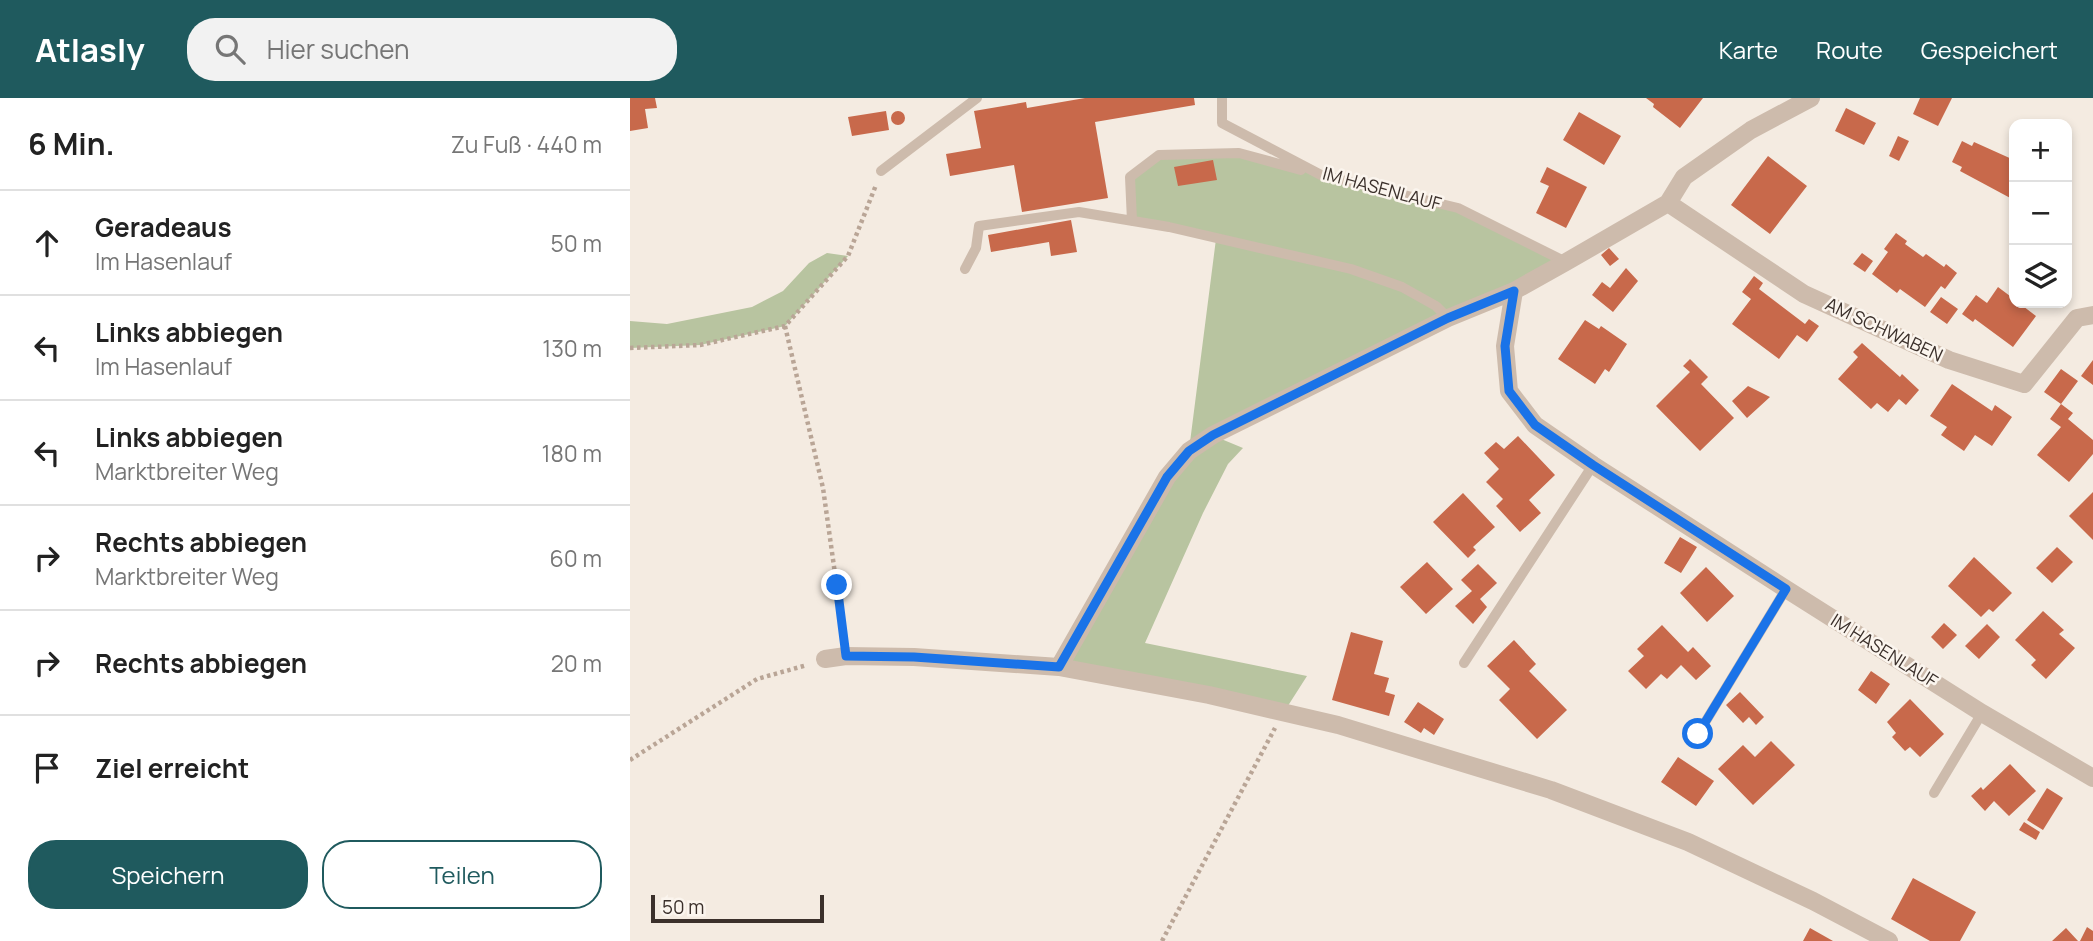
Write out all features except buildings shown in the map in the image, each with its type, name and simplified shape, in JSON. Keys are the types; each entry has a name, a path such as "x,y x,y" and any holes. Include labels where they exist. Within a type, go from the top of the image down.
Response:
{"street":[{"path":"1059,667 1167,477 1189,451 1213,435 1448,318 1514,291 1566,262 1668,203 1684,177 1751,130 1811,98"},
{"name":"AM SCHWABEN","path":"1668,203 1804,294 1949,360 2024,384 2077,318 2093,315"},
{"name":"IM HASENLAUF","path":"1514,291 1505,346 1509,391 1535,425 1593,465 1982,713 2093,778"},
{"path":"825,659 846,656 914,657 1059,667 1209,695 1338,724 1551,790 1688,842 1813,901 1889,941"}],"lane":[{"path":"881,171 977,98"},
{"name":"IM HASENLAUF","path":"1222,98 1222,124 1321,175 1458,208 1566,262"},
{"path":"1132,221 1130,177 1159,155 1240,153 1321,175"},
{"path":"965,270 976,248 979,226 1079,212 1132,221 1350,269 1402,287 1436,306 1448,318"},
{"path":"1464,663 1593,465"},
{"path":"1698,734 1786,589"},
{"path":"1934,793 1982,713"}],"path":[{"path":"630,348 700,345 785,326 848,257 881,171"},
{"path":"785,326 822,488 846,656"},
{"path":"630,760 757,679 825,659"},
{"path":"1162,941 1284,712"}],"green space":[{"path":"1239,153 1458,208 1566,262 1214,436 1243,448 1228,464 1203,513 1145,643 1307,676 1284,712 1059,667 1189,450 1216,239 1132,221 1130,177 1159,155"},
{"path":"827,253 848,256 785,326 700,345 630,348 630,321 667,324 752,307 783,291 809,263"}],"route":[{"path":"837,585 846,656 914,657 1059,667 1167,477 1189,451 1213,435 1448,318 1514,291 1505,346 1509,391 1535,425 1786,589 1698,734"}]}
